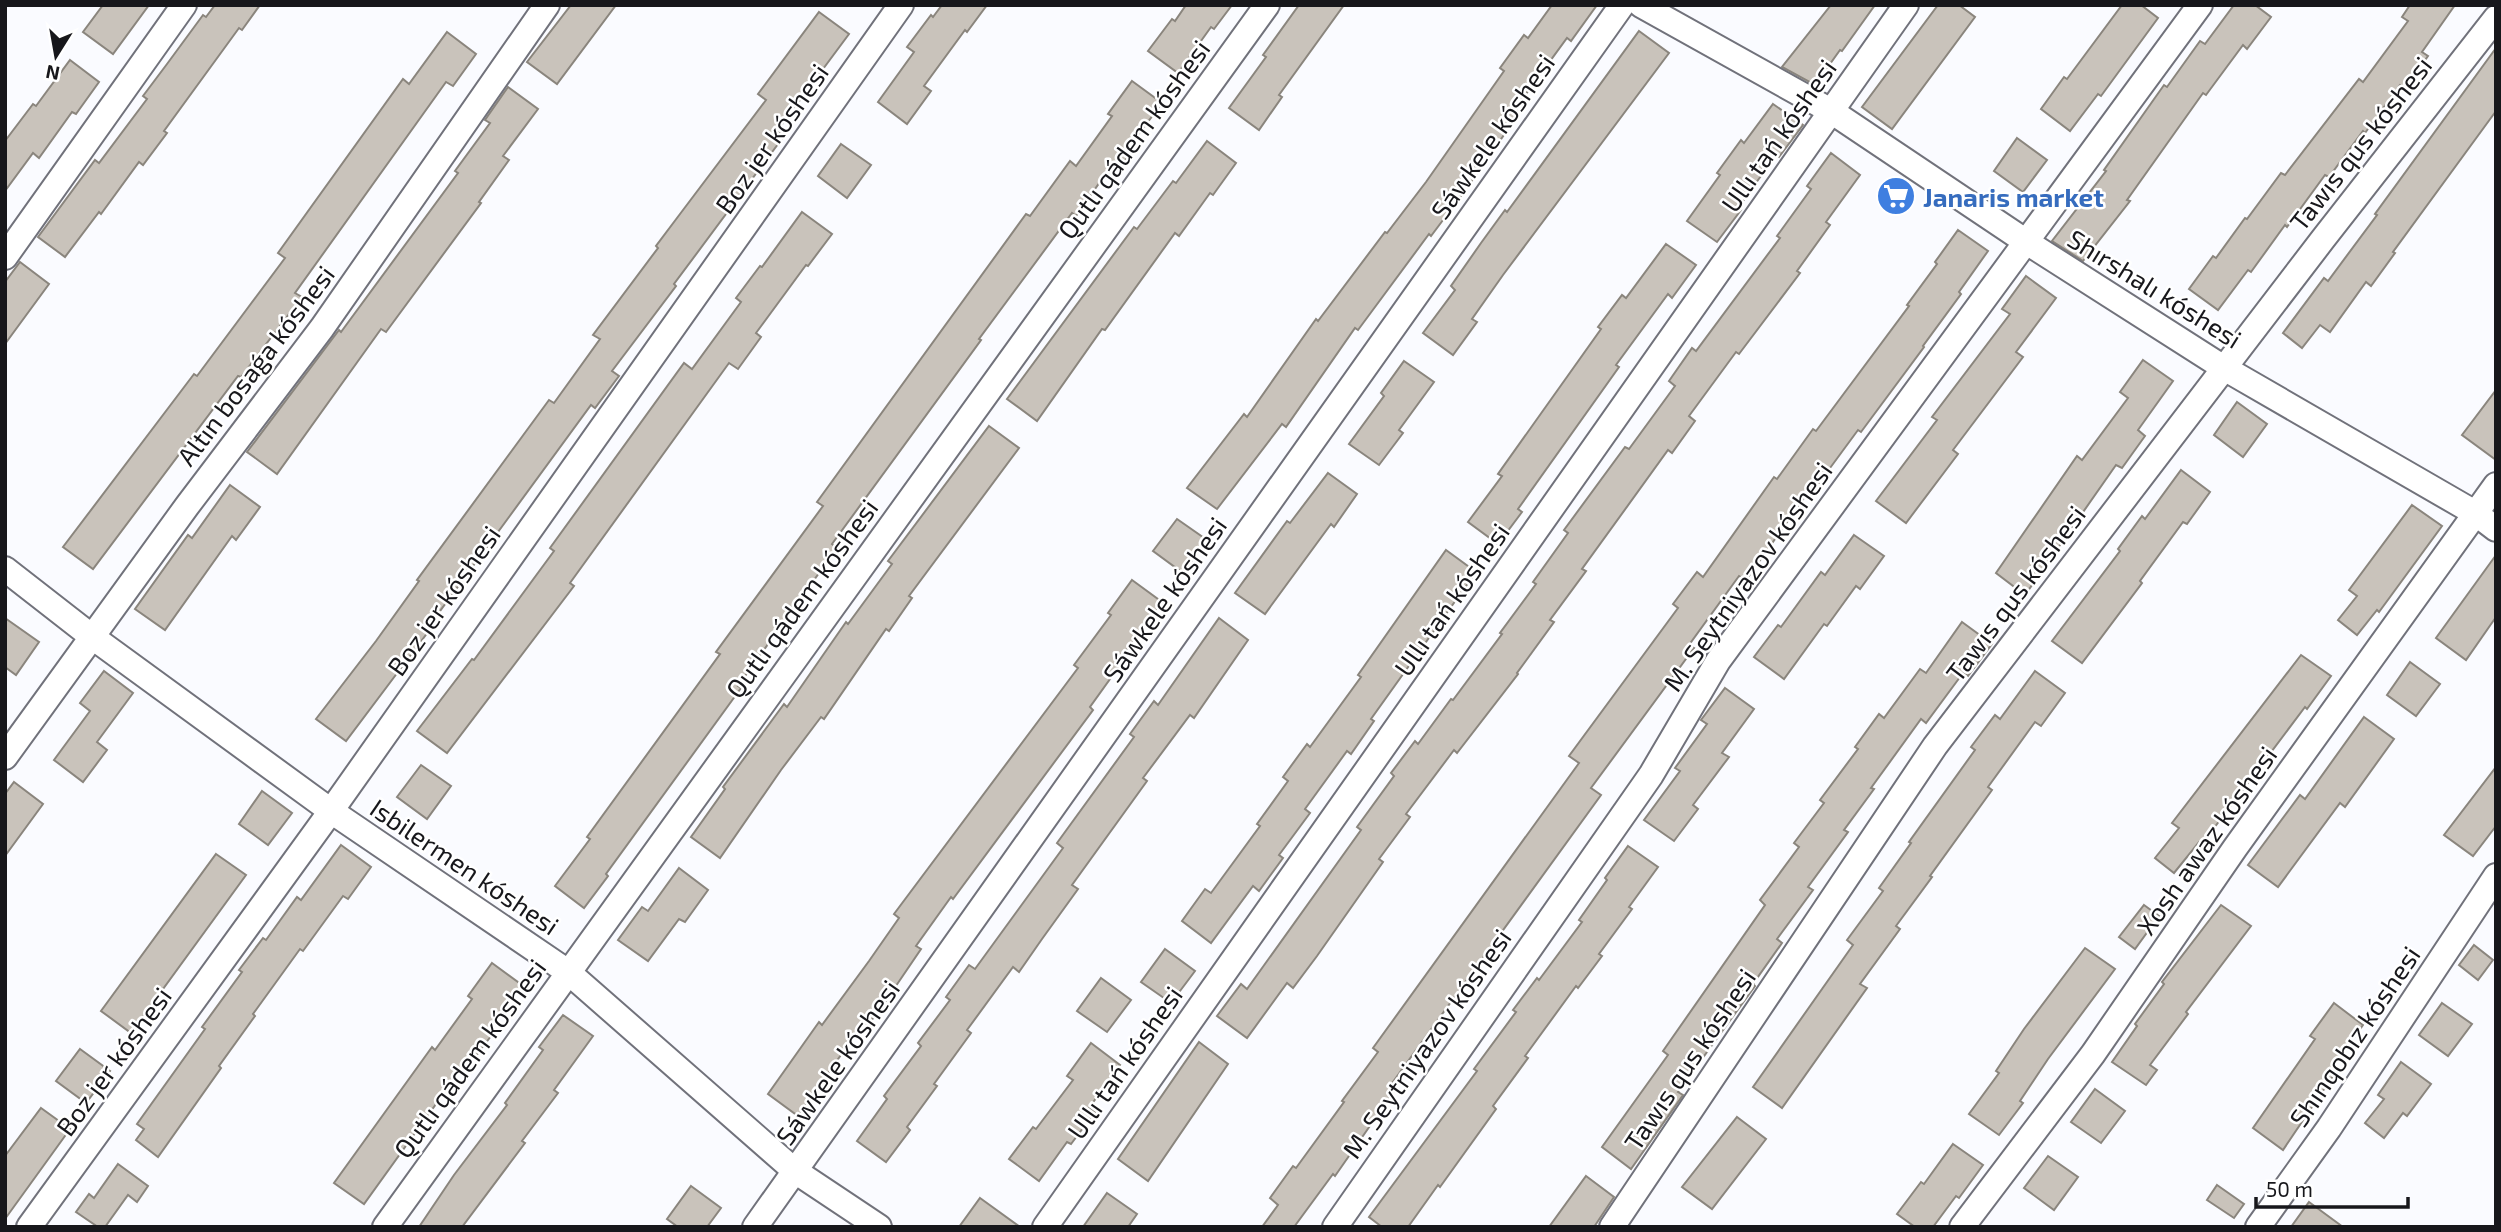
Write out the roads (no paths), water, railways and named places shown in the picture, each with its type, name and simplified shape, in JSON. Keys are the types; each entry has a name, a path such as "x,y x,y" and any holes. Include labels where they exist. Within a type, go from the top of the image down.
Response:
{"street":[{"path":"5,257 184,5"},
{"name":"Altın bosaǵa kóshesi","path":"5,757 187,506 322,328 547,5"},
{"name":"Boz jer kóshesi","path":"29,1227 331,811 901,5"},
{"name":"Qutlı qádem kóshesi","path":"385,1227 1267,5"},
{"name":"Sáwkele kóshesi","path":"755,1227 1622,5"},
{"name":"Shırshalı kóshesi","path":"1641,5 1831,111 2025,242 2224,368 2475,513 2496,529"},
{"name":"Ullı tań kóshesi","path":"1045,1227 1906,5"},
{"name":"M. Seytniyazov kóshesi","path":"1335,1227 1651,775 1718,661 2200,5"},
{"name":"Tawıs qus kóshesi","path":"1612,1227 1935,746 2496,18"},
{"name":"Xosh awaz kóshesi","path":"1962,1227 2093,1055 2235,848 2496,485"},
{"name":"Isbilermen kóshesi","path":"5,569 331,811 568,972 795,1171 879,1227"},
{"name":"Shınqobız kóshesi","path":"2258,1227 2329,1128 2496,876"}],"place":[{"name":"Janaris market","path":"1896,196"}]}
